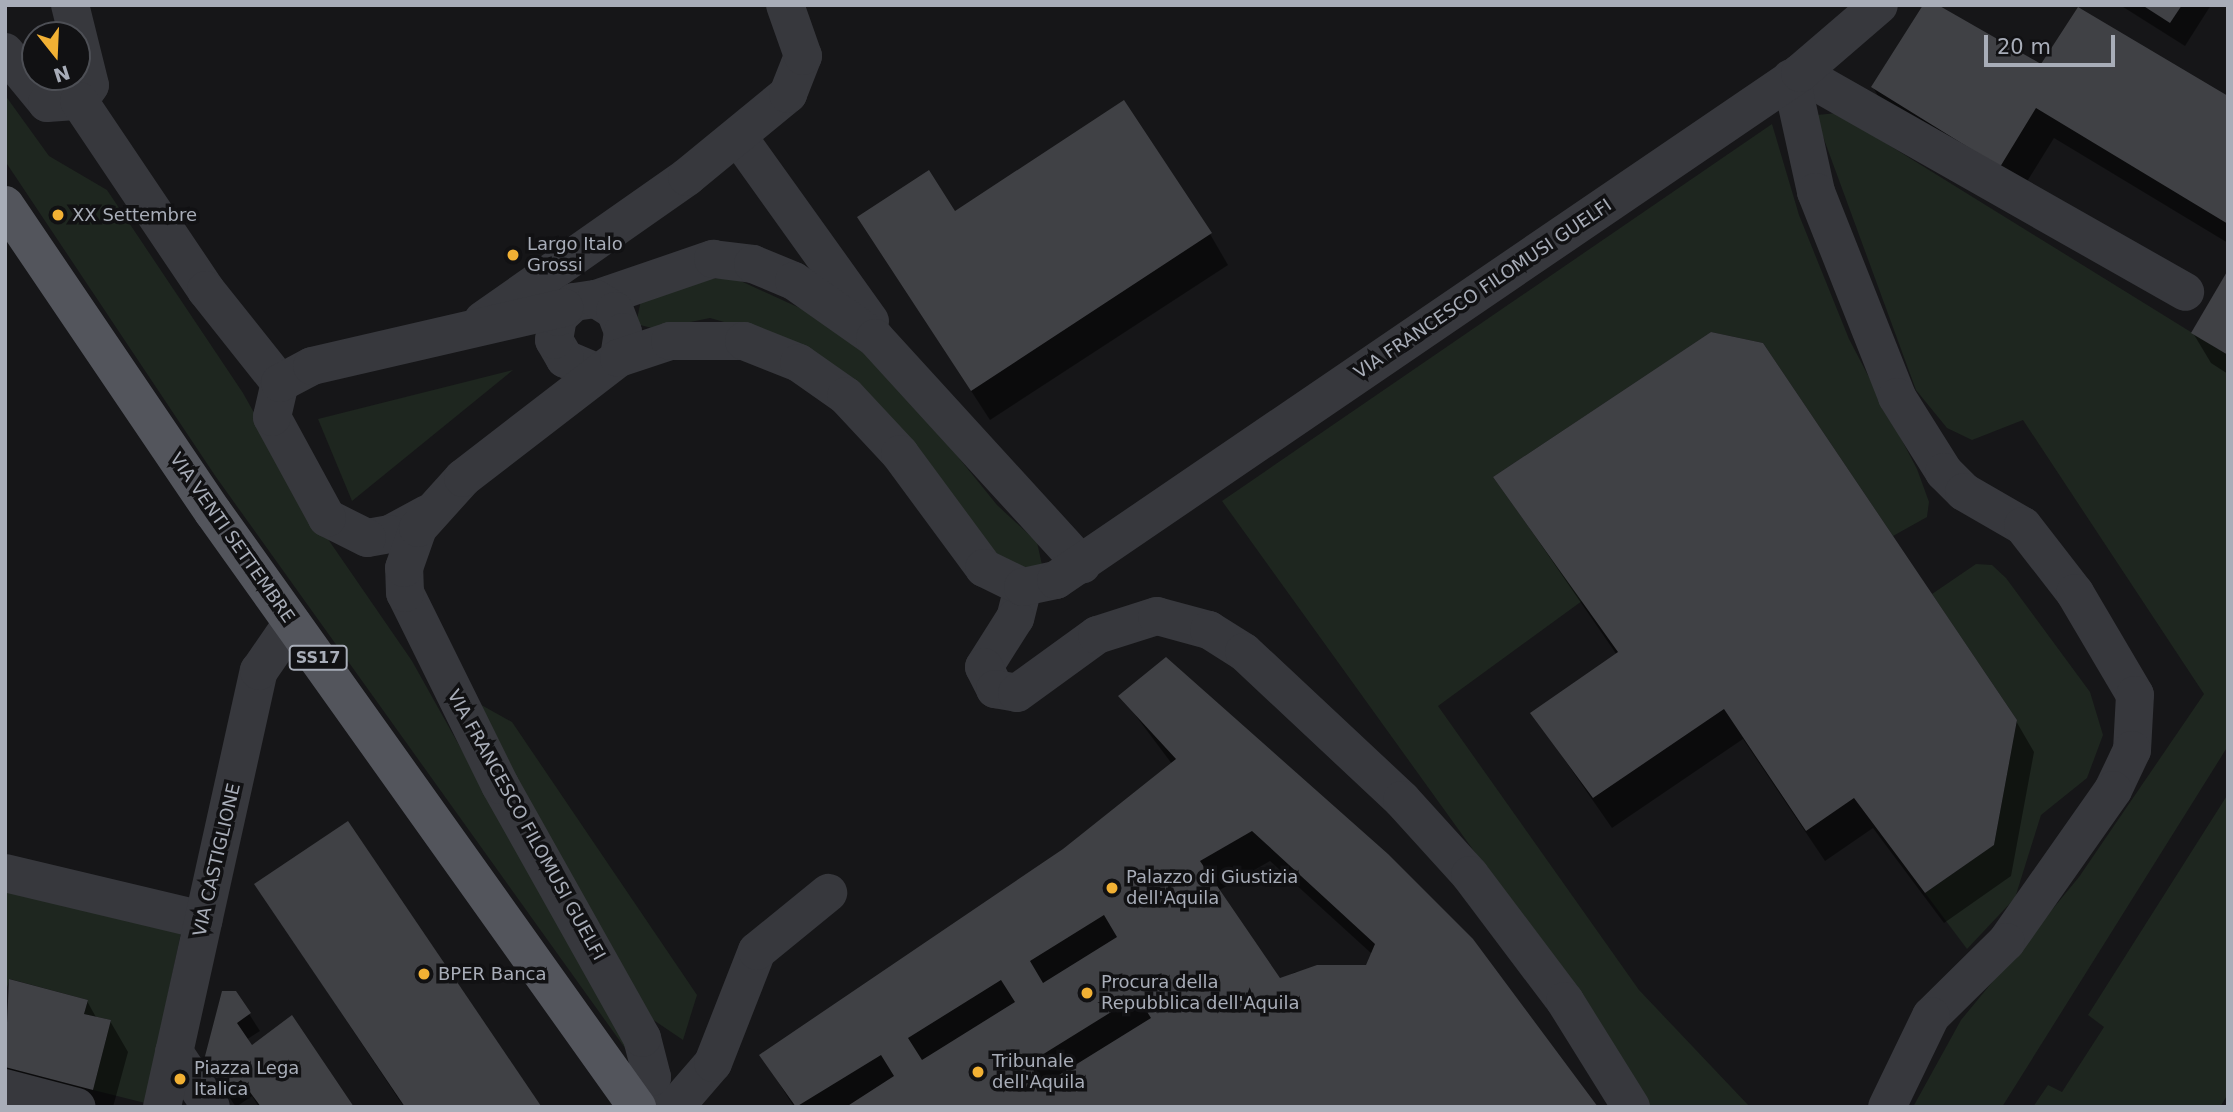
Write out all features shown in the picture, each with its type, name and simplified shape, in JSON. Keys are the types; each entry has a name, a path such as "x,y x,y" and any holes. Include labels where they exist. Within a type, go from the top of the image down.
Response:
{"main road":[{"name":"VIA VENTI SETTEMBRE","path":"5,205 292,623 637,1107"}],"street":[{"path":"463,333 739,138 788,94 800,74 802,45 785,5"},
{"name":"VIA FRANCESCO FILOMUSI GUELFI","path":"643,1107 652,1077 642,1038 500,785 409,602 404,568 427,514 607,365 704,336 744,341 799,363 875,424 984,568 1023,587 1056,580 1082,565 1796,76 1879,5"},
{"path":"73,6 89,85 79,101"},
{"path":"5,52 47,103 79,101"},
{"path":"1796,76 2185,292"},
{"path":"1796,76 1816,192 1897,397 1944,472 1964,492 2023,526 2082,604 2135,695 2132,751 2113,790 2006,942 1931,1016 1886,1107"},
{"path":"79,101 206,290 280,383"},
{"path":"739,138 908,372"},
{"path":"427,514 390,534 367,537 327,518 272,418 280,383 312,366 463,333 582,302 686,264 735,259 794,281 843,311 908,372 1082,565"},
{"path":"568,261 582,302 621,321 607,365 575,366 558,350 554,328 582,302"},
{"path":"1023,587 1014,618 984,667 995,689 1017,693 1097,635 1157,616 1209,630 1244,652 1402,800 1470,875 1564,1001 1631,1107"},
{"name":"VIA CASTIGLIONE","path":"162,1107 259,671 292,623"},
{"path":"5,873 203,920"},
{"path":"675,1107 713,1063 757,951 828,893"},
{"path":"174,1052 211,1107"},
{"path":"5,1088 77,1107"}],"shaded area":[{"path":"5,95 49,156 107,190 243,393 310,513 412,661 640,1069 216,477 5,161"},
{"path":"1837,113 2228,355 2228,746 2002,1107 1913,1107 1961,1020 2079,877 2204,694 2023,420 1972,440 1947,428 1916,390 1818,123 1817,115"},
{"path":"1772,124 1799,215 1849,339 1917,469 1929,502 1927,517 1893,536 1763,343 1711,332 1493,477 1582,601 1438,706 1639,990 1750,1107 1646,1107 1502,890 1222,501"},
{"path":"732,277 826,320 899,384 997,505 1037,542 1042,565 1013,578 752,330 710,318 656,329 636,324 641,300 698,280"},
{"path":"513,370 352,501 318,419"},
{"path":"1976,564 1992,565 2006,578 2090,692 2103,735 2087,778 2041,815 2015,898 1967,949 1925,893 1994,845 2017,720 1932,594"},
{"path":"476,702 512,722 697,995 683,1040 652,1019 590,918"},
{"path":"2228,794 2228,1094 2220,1107 2033,1107 2048,1085 2062,1092 2104,1027 2088,1015"},
{"path":"5,886 182,928 145,1103 93,1090 111,1020 84,1014 88,1000 10,979 5,993"}],"building":[{"path":"1923,5 1938,5 2041,64 2078,7 2228,96 2228,224 2036,108 2000,167 1871,87"},
{"path":"2142,5 2182,5 2170,23"},
{"path":"1124,100 1212,233 971,391 857,217 929,170 955,211"},
{"path":"2228,270 2228,355 2191,333"},
{"path":"1711,332 1763,343 2017,720 1994,845 1925,893 1854,798 1806,831 1724,709 1593,798 1530,713 1618,652 1493,477"},
{"name":"Palazzo di Giustizia dell'Aquila","path":"1166,657 1388,854 1473,939 1598,1107 846,1107 894,1076 881,1055 796,1107 759,1055 1063,849 1176,759 1118,696","holes":["1252,831 1375,944 1366,965 1317,965 1280,978 1200,861","1104,915 1117,937 1043,983 1030,961","1001,980 1015,1002 922,1060 908,1038","1137,996 1151,1018 1043,1085 1029,1063"]},
{"path":"348,821 540,1107 405,1107 254,884"},
{"path":"9,979 88,1000 84,1014 111,1020 93,1090 5,1067"},
{"path":"222,991 236,991 251,1013 237,1023 252,1045 292,1015 354,1107 261,1107 241,1080 225,1091 204,1060"}],"place":[{"name":"XX Settembre","path":"58,215"},
{"name":"Largo Italo Grossi","path":"513,255"},
{"name":"Palazzo di Giustizia dell'Aquila","path":"1112,888"},
{"name":"BPER Banca","path":"424,974"},
{"name":"Procura della Repubblica dell'Aquila","path":"1087,993"},
{"name":"Tribunale dell'Aquila","path":"978,1072"},
{"name":"Piazza Lega Italica","path":"180,1079"}]}
